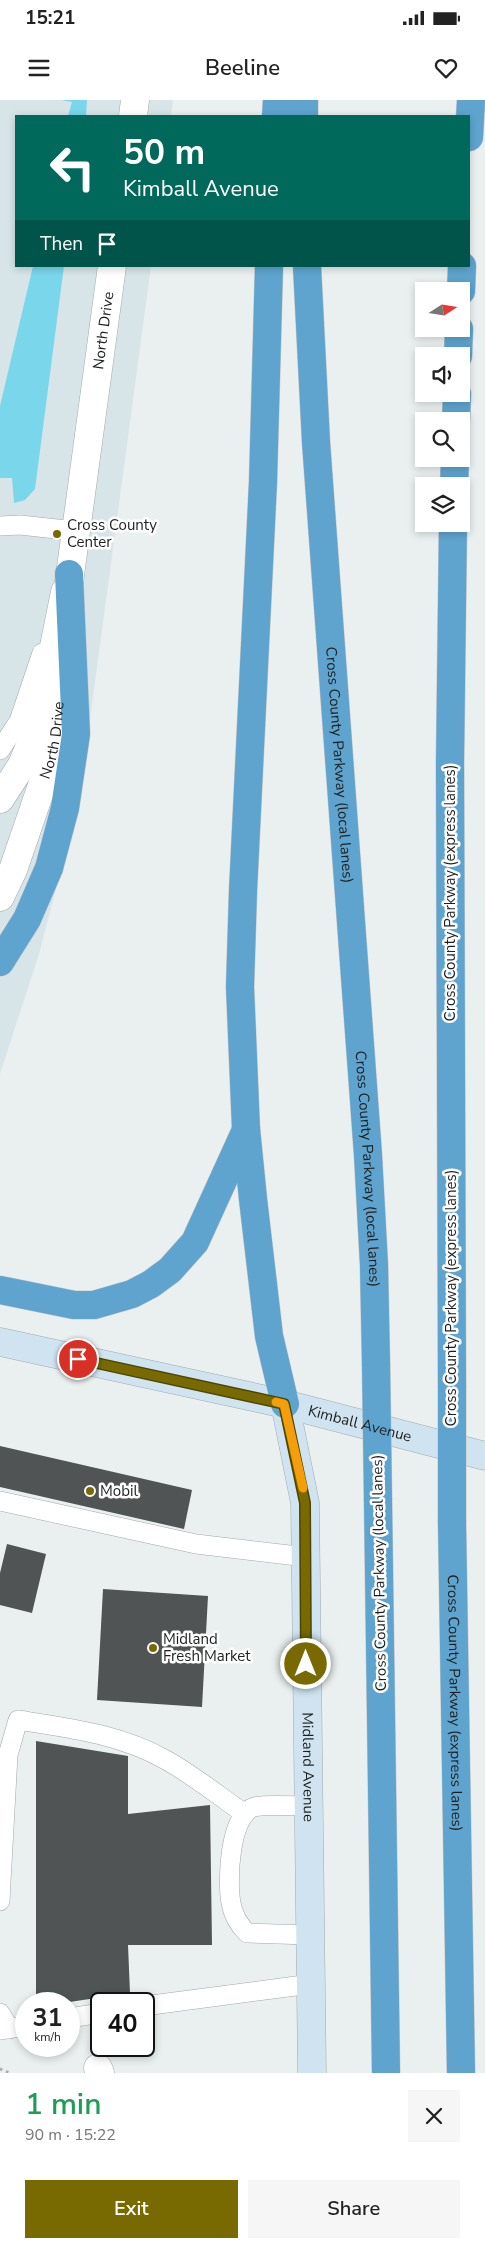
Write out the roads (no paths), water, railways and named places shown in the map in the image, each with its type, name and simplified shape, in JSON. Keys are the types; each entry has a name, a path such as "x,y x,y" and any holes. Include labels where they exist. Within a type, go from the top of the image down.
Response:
{"highway":[{"path":"276,115 278,100"},
{"path":"304,100 304,115"},
{"path":"470,100 470,115"},
{"path":"269,267 263,482 240,987 246,1129 269,1336 284,1404"},
{"name":"Cross County Parkway (local lanes)","path":"307,267 316,442 365,1115 374,1265 386,2073"},
{"path":"461,282 462,267"},
{"name":"Cross County Parkway (express lanes)","path":"454,532 450,763 452,1522 461,2073"},
{"path":"0,962 31,910 49,868 65,808 76,734 69,574"},
{"path":"0,1290 74,1305 94,1305 132,1294 151,1284 170,1270 195,1242 246,1129"}],"street":[{"path":"133,115 135,100"},
{"name":"North Drive","path":"0,897 13,870 42,789 56,733 69,574 112,267"},
{"name":"North Drive","path":"0,799 22,765 38,726 69,574"},
{"name":"Kimball Avenue","path":"1,1347 284,1404 485,1456"},
{"name":"Midland Avenue","path":"284,1404 303,1487 306,1558 312,2073"}],"lane":[{"path":"0,526 20,525 75,531"},
{"path":"0,750 19,721 69,574"},
{"path":"0,1501 196,1544 306,1558"},
{"path":"0,1901 8,1755 18,1720 74,1728 121,1740 166,1760 245,1814"},
{"path":"308,1806 254,1807 245,1814 235,1833 229,1862 231,1904 239,1924 247,1933 309,1935"},
{"path":"155,2005 311,1984"}],"place":[{"name":"Cross County Center","path":"57,534"},
{"name":"Mobil","path":"90,1491"},
{"name":"Midland Fresh Market","path":"153,1648"}]}
